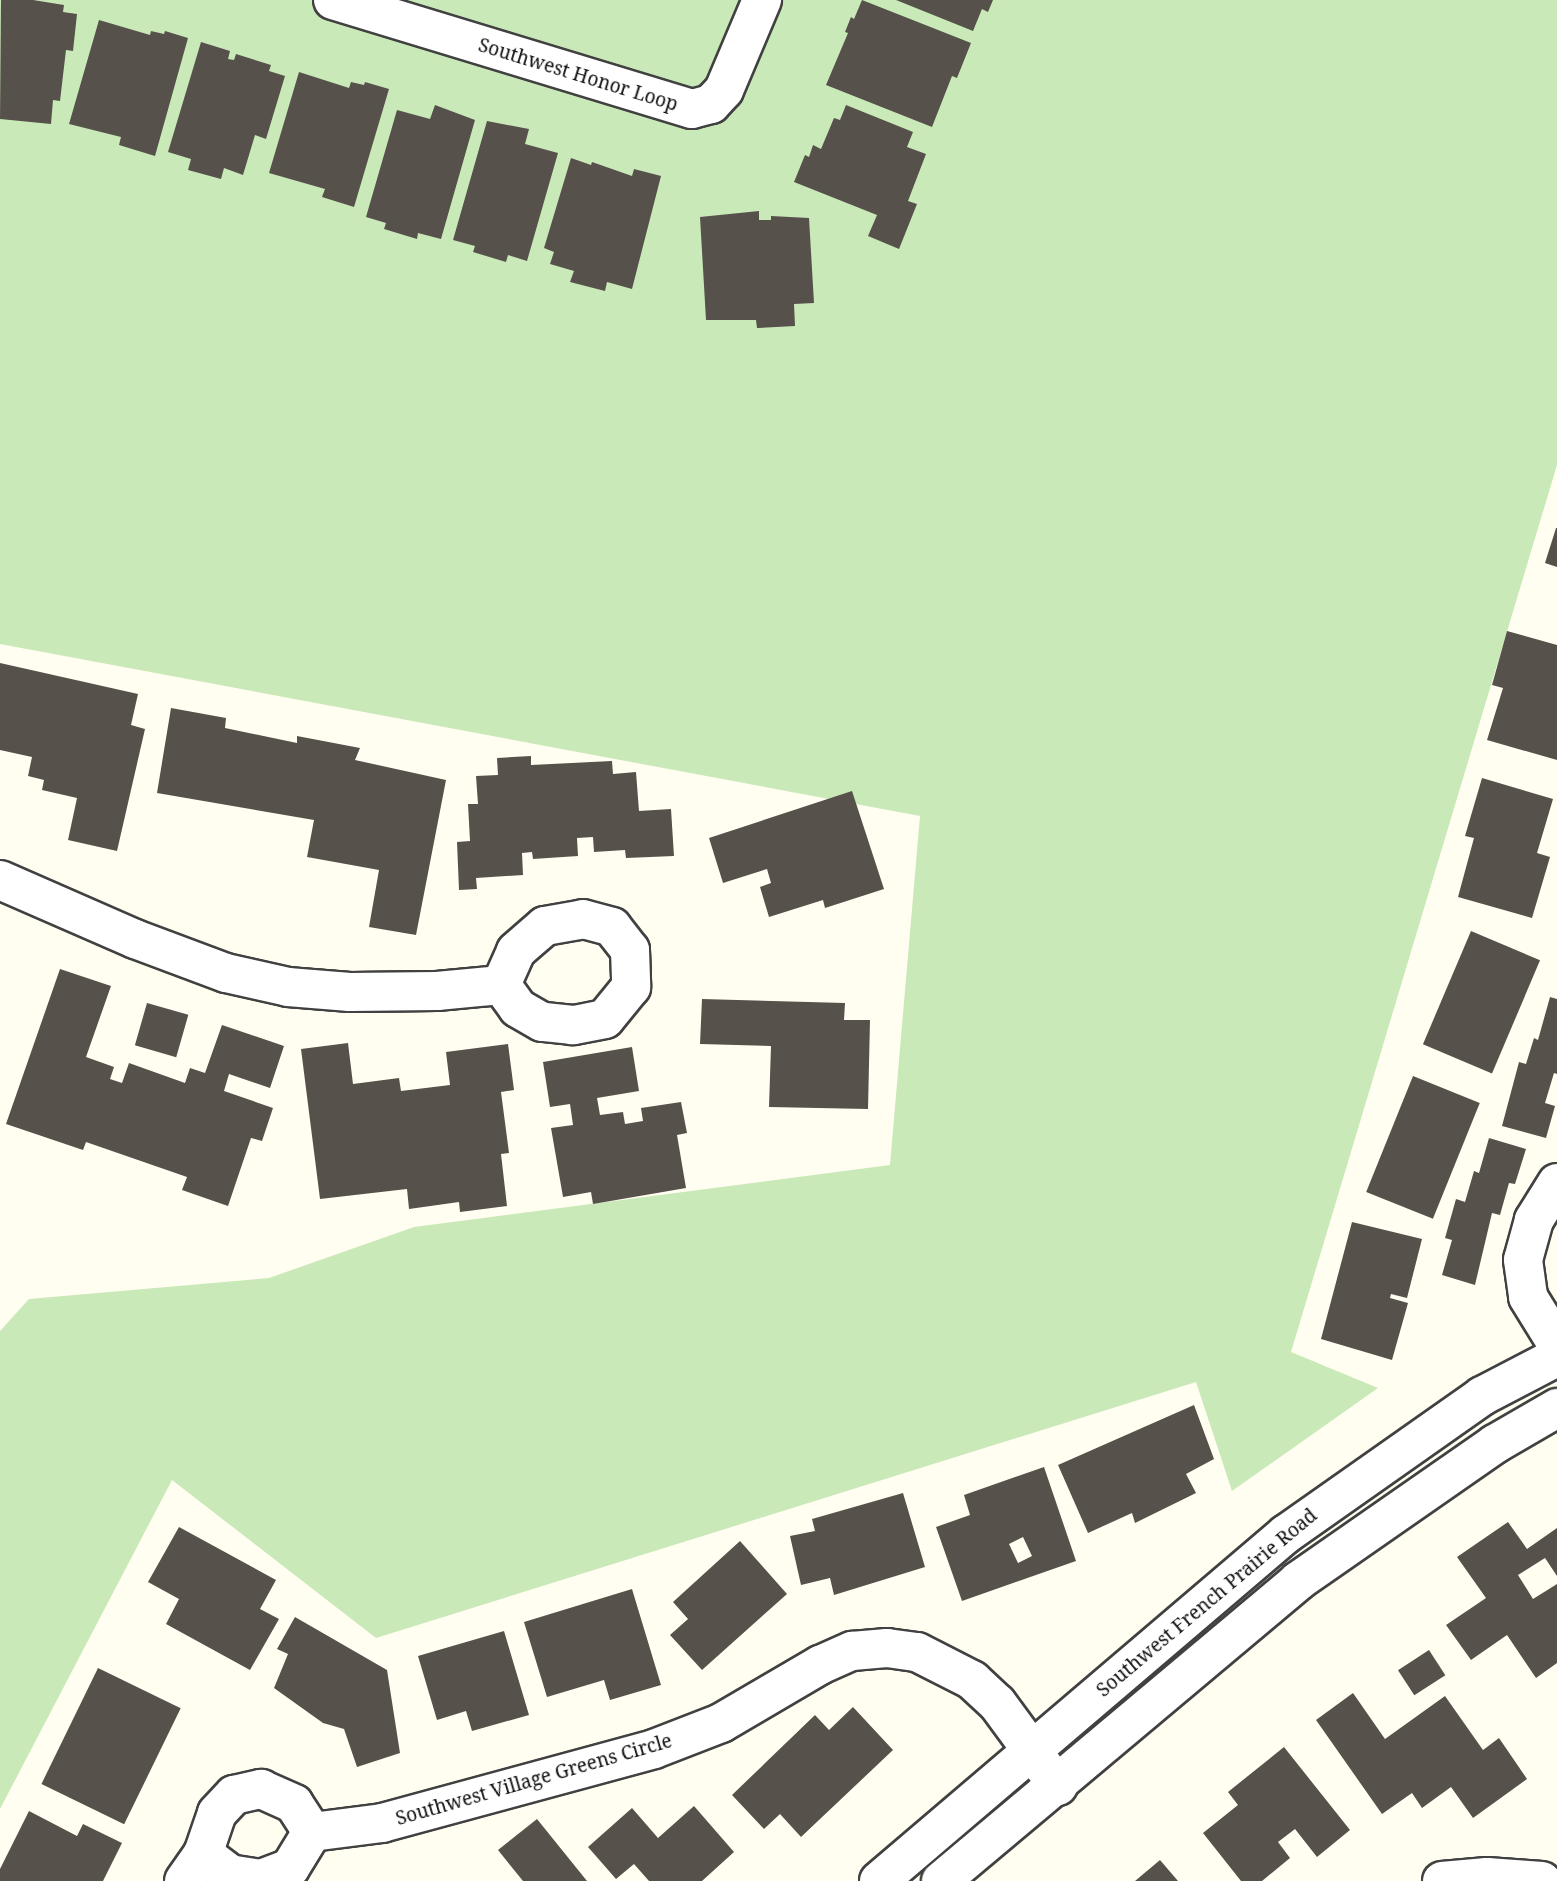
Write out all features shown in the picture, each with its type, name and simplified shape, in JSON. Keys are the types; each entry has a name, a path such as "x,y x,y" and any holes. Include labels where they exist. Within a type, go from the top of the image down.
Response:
{"street":[{"name":"Southwest Honor Loop","path":"333,0 692,109 711,104 724,90 762,0"},
{"path":"0,880 135,939 213,968 288,987 351,992 437,991 501,985"},
{"path":"1557,1184 1534,1220 1523,1260 1528,1297 1557,1344"},
{"name":"Southwest French Prairie Road","path":"879,1881 1286,1534 1482,1396 1557,1357"},
{"path":"941,1881 1058,1786 1298,1581 1495,1444 1557,1408"},
{"name":"Southwest Village Greens Circle","path":"312,1832 382,1824 654,1749 721,1723 820,1665 852,1651 887,1648 917,1652 946,1664 972,1680 997,1703 1058,1786"},
{"path":"261,1789 293,1804 312,1832 290,1868 261,1879 194,1867 217,1814 233,1795 261,1789"},
{"path":"1441,1881 1487,1877 1542,1881"}],"green space":[{"path":"0,0 1557,0 1557,465 1291,1352 1378,1388 1232,1491 1196,1382 376,1638 172,1480 0,1809 0,1331 29,1299 269,1278 414,1227 890,1165 920,816 0,644"}],"building":[{"path":"1,0 33,0 64,5 63,12 77,14 73,51 66,50 60,101 53,100 51,124 0,119"},
{"path":"862,0 971,43 957,78 952,76 932,127 826,85 848,33 845,32 851,17 854,19"},
{"path":"896,0 993,0 988,12 982,9 973,31"},
{"path":"99,20 150,35 151,31 164,34 165,31 188,38 155,156 119,145 121,137 69,124"},
{"path":"201,42 230,51 228,59 234,60 236,54 271,65 269,71 285,76 266,139 255,135 243,175 224,168 221,179 188,170 191,159 168,152"},
{"path":"299,72 349,88 351,82 364,85 365,82 389,89 354,207 322,197 325,189 269,173"},
{"path":"435,105 475,120 441,239 418,233 417,239 384,229 386,223 366,217 397,110 430,119"},
{"path":"846,105 913,132 907,147 926,154 908,201 917,204 899,249 868,236 877,215 794,182 805,155 809,157 813,145 821,149 834,118 840,120"},
{"path":"487,121 529,129 525,144 558,153 527,261 508,255 506,262 473,252 475,246 453,240"},
{"path":"571,158 591,165 592,162 632,176 634,169 661,176 632,289 607,282 605,291 570,282 574,271 550,264 554,252 544,248"},
{"path":"759,211 759,220 771,220 771,216 809,218 814,303 794,304 795,326 757,328 756,320 706,320 700,217"},
{"path":"1557,528 1557,567 1545,563"},
{"path":"1507,631 1557,645 1557,760 1487,740 1503,688 1492,685"},
{"path":"0,663 138,694 131,725 145,729 117,851 68,840 77,798 42,790 44,780 28,776 32,757 0,750"},
{"path":"171,708 226,718 225,728 297,743 297,736 360,748 355,760 446,780 416,935 369,927 379,870 307,857 314,820 157,793"},
{"path":"531,756 531,765 612,761 613,774 636,772 639,811 671,809 674,856 626,858 625,850 594,852 593,837 577,838 578,856 533,859 532,852 522,853 523,875 476,878 477,889 459,890 457,842 470,841 468,804 478,804 476,776 498,775 497,758"},
{"path":"1482,778 1553,799 1537,853 1550,857 1532,918 1458,897 1474,838 1465,836"},
{"path":"852,791 884,889 825,908 823,900 769,917 760,887 771,883 767,869 723,883 709,838"},
{"path":"1471,931 1540,960 1492,1074 1423,1044"},
{"path":"60,969 111,986 86,1057 114,1067 110,1079 122,1083 129,1063 185,1083 190,1068 205,1073 222,1025 284,1046 270,1088 229,1074 224,1091 273,1108 262,1141 251,1138 228,1206 182,1190 187,1177 86,1142 83,1150 6,1124"},
{"path":"1550,997 1557,999 1557,1074 1554,1073 1545,1103 1555,1106 1546,1138 1502,1126 1519,1062 1526,1064 1534,1038 1538,1040"},
{"path":"702,999 845,1003 844,1020 870,1020 868,1109 769,1107 771,1046 700,1044"},
{"path":"147,1003 188,1015 176,1057 135,1045"},
{"path":"348,1043 353,1084 399,1078 401,1091 450,1085 446,1052 508,1044 514,1090 501,1092 509,1153 501,1154 507,1206 460,1212 459,1202 409,1209 407,1189 320,1199 301,1049"},
{"path":"632,1047 639,1091 597,1098 600,1115 623,1112 625,1124 643,1121 641,1108 681,1102 687,1133 677,1135 686,1188 593,1204 591,1192 563,1197 551,1128 573,1125 570,1104 550,1107 543,1062"},
{"path":"1413,1076 1480,1103 1433,1219 1366,1192"},
{"path":"1489,1138 1526,1149 1515,1184 1509,1183 1500,1215 1492,1213 1475,1285 1442,1275 1452,1240 1445,1238 1456,1199 1465,1202 1474,1171 1479,1173"},
{"path":"1352,1222 1422,1239 1407,1298 1391,1294 1390,1298 1408,1303 1392,1360 1321,1339"},
{"path":"1194,1405 1214,1459 1186,1474 1196,1493 1135,1523 1132,1513 1088,1533 1058,1465"},
{"path":"1044,1467 1076,1561 962,1601 936,1527 970,1515 964,1495","holes":["1023,1537 1032,1556 1018,1563 1009,1544"]},
{"path":"903,1493 925,1567 834,1595 830,1578 801,1585 790,1536 815,1531 812,1519"},
{"path":"1508,1522 1527,1549 1557,1528 1557,1576 1545,1558 1518,1575 1533,1599 1557,1584 1557,1663 1536,1678 1507,1635 1471,1660 1446,1625 1486,1598 1457,1557"},
{"path":"179,1527 276,1580 260,1609 279,1619 250,1670 166,1624 179,1599 148,1582"},
{"path":"740,1541 787,1594 702,1670 670,1635 688,1619 673,1602"},
{"path":"632,1589 661,1685 610,1700 604,1680 547,1697 524,1622"},
{"path":"295,1617 387,1670 400,1753 357,1767 344,1729 323,1723 274,1688 288,1654 277,1649"},
{"path":"504,1631 529,1715 472,1731 466,1711 437,1720 418,1656"},
{"path":"1429,1650 1445,1675 1414,1695 1398,1670"},
{"path":"98,1668 181,1708 124,1824 41,1784"},
{"path":"1353,1693 1385,1739 1445,1696 1483,1750 1499,1738 1527,1779 1473,1818 1451,1787 1422,1808 1412,1793 1382,1814 1316,1720"},
{"path":"853,1707 893,1750 801,1837 780,1814 764,1829 732,1795 815,1715 829,1730"},
{"path":"1284,1747 1350,1830 1317,1857 1295,1829 1278,1842 1290,1858 1262,1881 1241,1881 1203,1833 1238,1805 1228,1792"},
{"path":"694,1806 734,1852 702,1881 649,1881 634,1864 616,1879 588,1847 632,1808 658,1838"},
{"path":"29,1811 77,1836 83,1824 122,1843 103,1881 0,1881 0,1869"},
{"path":"537,1819 587,1881 523,1881 498,1850"},
{"path":"1160,1860 1178,1881 1135,1881"}]}
